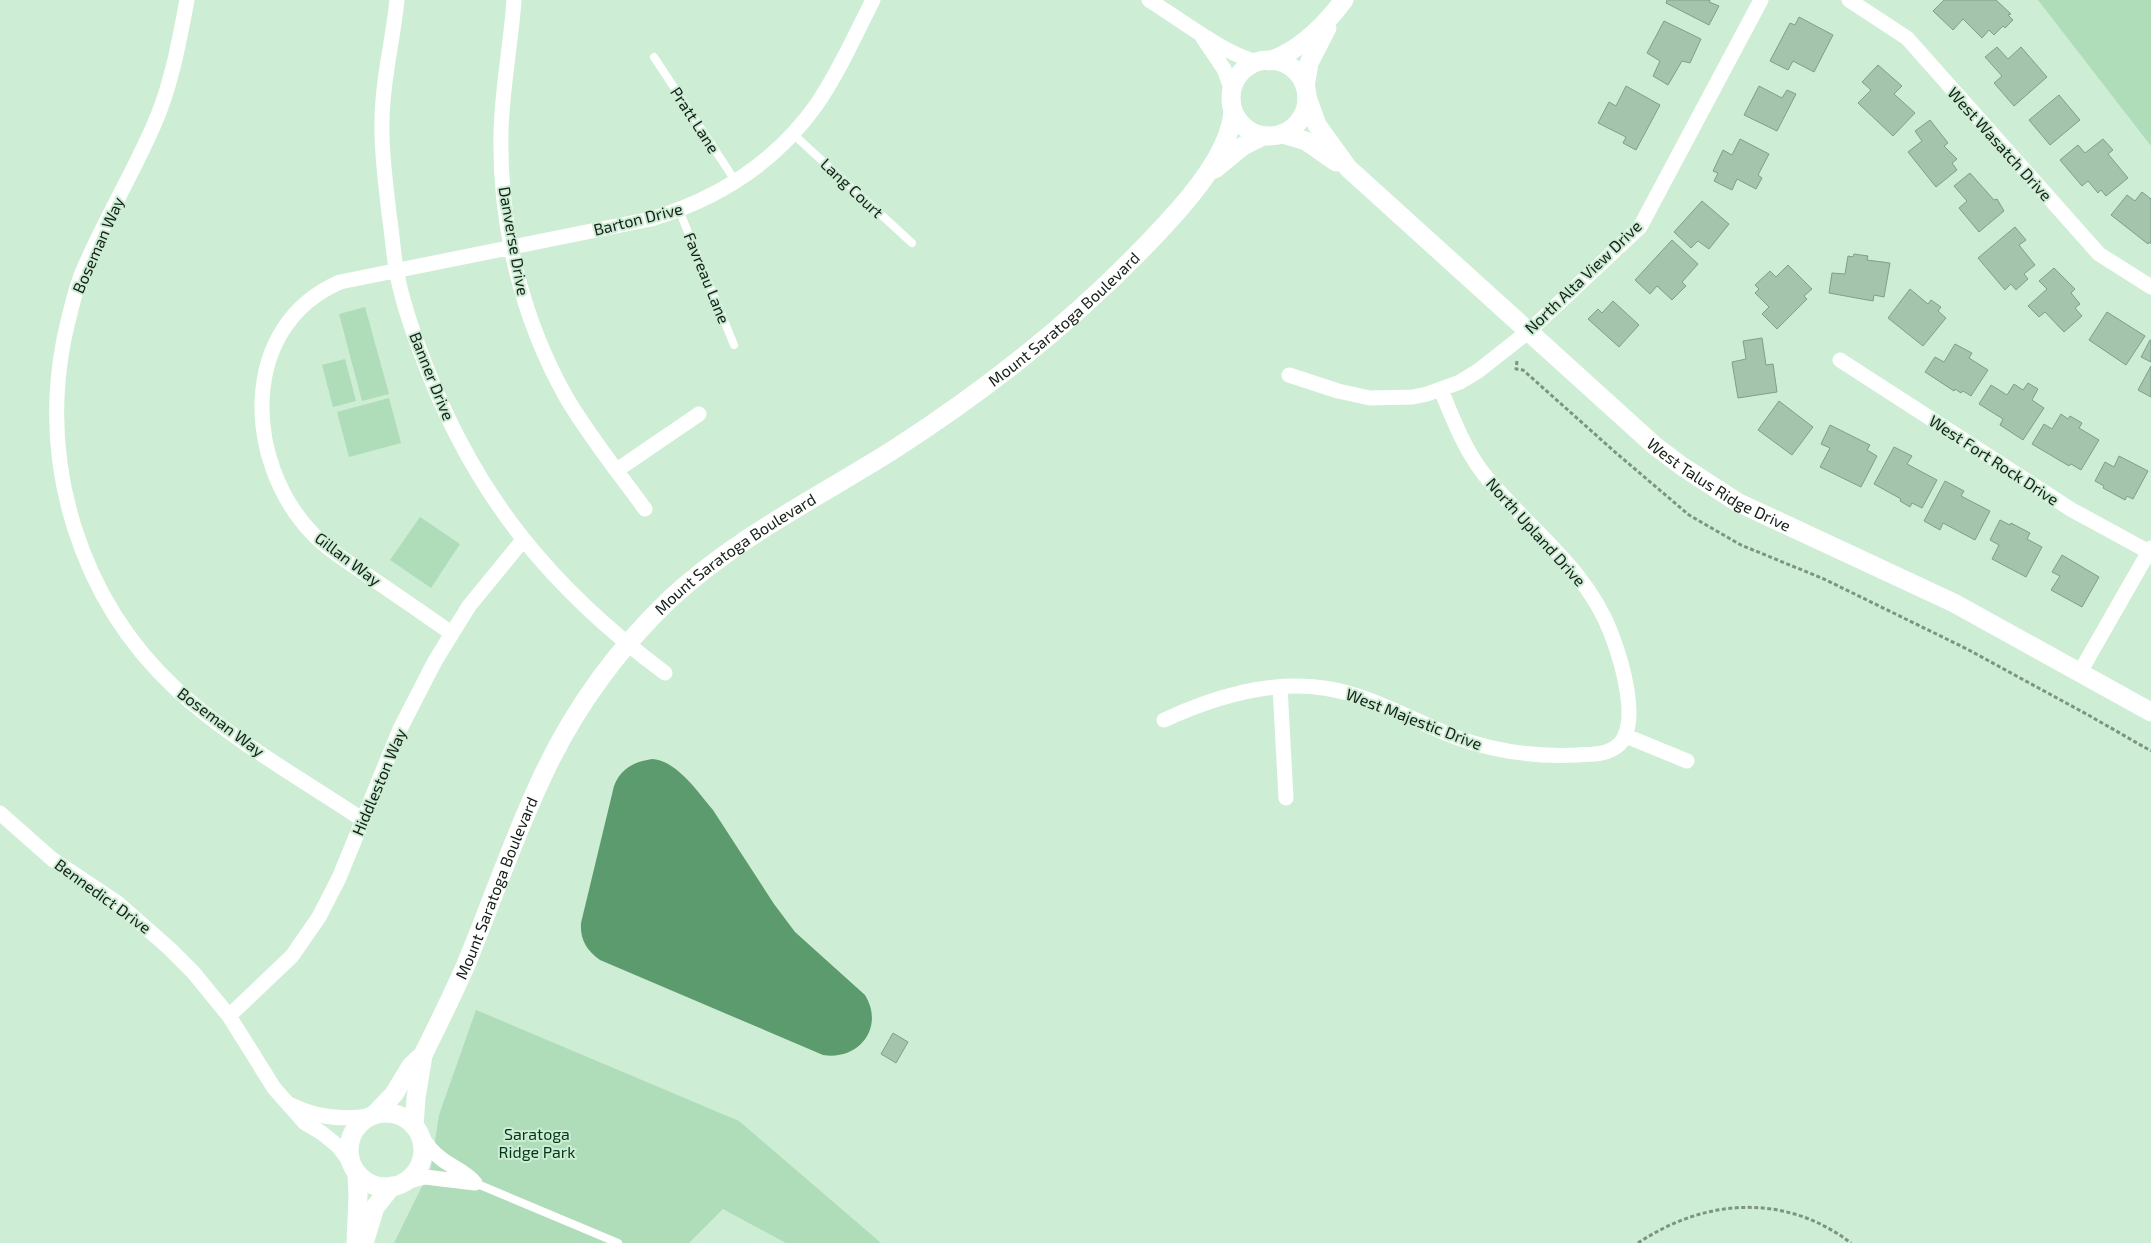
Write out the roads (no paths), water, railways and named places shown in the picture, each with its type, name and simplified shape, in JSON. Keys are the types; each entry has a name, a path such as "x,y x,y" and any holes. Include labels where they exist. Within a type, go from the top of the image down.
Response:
{"street":[{"name":"Boseman Way","path":"187,0 176,60 154,125 82,275 67,325 58,379 57,407 60,464 65,494 72,523 92,575 118,619 152,664 174,687 216,722 363,820"},
{"name":"Banner Drive","path":"397,0 383,98 384,170 396,270 421,353 448,418 482,481 523,540 596,618 627,645 665,672"},
{"name":"Danverse Drive","path":"514,0 504,87 501,135 504,191 511,247 527,311 552,372 584,425 644,509"},
{"name":"Barton Drive","path":"396,270 651,219 701,201 736,182 767,159 793,134 817,104 830,84 872,0"},
{"path":"1149,0 1238,55 1287,65 1295,71 1306,92"},
{"path":"1333,15 1298,47 1288,53 1245,69 1234,83 1231,101 1234,112 1242,125 1248,130 1263,136 1282,134 1298,123 1306,106 1309,63 1333,15 1344,0"},
{"name":"North Alta View Drive","path":"1288,375 1338,391 1370,398 1401,399 1442,390 1460,382 1478,371 1529,331 1640,227 1761,0"},
{"name":"West Wasatch Drive","path":"1849,0 1907,38 2099,254 2151,287"},
{"path":"1193,28 1217,57 1232,91"},
{"name":"West Talus Ridge Drive","path":"1306,92 1317,125 1348,168 1655,446 1711,487 1764,516 1869,562 1946,599 2151,712"},
{"name":"Mount Saratoga Boulevard","path":"417,1130 416,1098 423,1055 467,962 546,770 585,702 627,645 670,600 721,557 748,538 905,442 1009,370 1073,317 1136,257 1203,180 1226,140 1234,112"},
{"name":"West Talus Ridge Drive","path":"1282,134 1306,141 1348,168"},
{"name":"Mount Saratoga Boulevard","path":"1203,180 1243,146 1263,136"},
{"name":"Gillan Way","path":"396,270 353,278 328,287 310,299 290,319 280,334 266,366 262,396 264,431 267,450 280,486 300,520 313,534 328,547 452,633"},
{"name":"West Fort Rock Drive","path":"1840,360 2072,510 2150,551"},
{"name":"North Upland Drive","path":"1442,390 1458,432 1473,460 1575,572 1596,602 1610,632 1624,680 1630,720 1626,736"},
{"path":"617,470 699,414"},
{"name":"Hiddleston Way","path":"229,1016 274,974 307,936 330,898 416,694 452,633 488,580 523,540"},
{"path":"2080,672 2150,551"},
{"path":"1280,688 1286,798"},
{"name":"West Majestic Drive","path":"1164,720 1195,706 1229,695 1280,688 1321,688 1365,697 1477,744 1522,754 1544,756 1599,754 1616,748 1626,736"},
{"path":"1626,736 1687,761"},
{"name":"Bennedict Drive","path":"0,813 52,860 119,904 193,972 229,1016 264,1074 305,1123 322,1133 339,1147 354,1169"},
{"name":"Mount Saratoga Boulevard","path":"372,1115 394,1094 411,1066 423,1055"},
{"name":"Bennedict Drive","path":"290,1104 308,1112 326,1116 354,1118 372,1115"},
{"path":"356,1243 358,1196 354,1169 349,1156 350,1137 362,1121 372,1115 383,1112 400,1115 417,1130 438,1156 467,1174 475,1183"},
{"path":"364,1243 375,1207 397,1185 410,1178 420,1163 423,1153 417,1130"},
{"path":"354,1169 373,1184 397,1185 425,1177 475,1183"}],"lane":[{"name":"Pratt Lane","path":"654,57 736,182"},
{"name":"Lang Court","path":"793,134 912,243"},
{"name":"Favreau Lane","path":"679,210 734,345"},
{"path":"475,1183 618,1243"}],"park label":[{"name":"Saratoga Ridge Park","path":"537,1143"}]}
